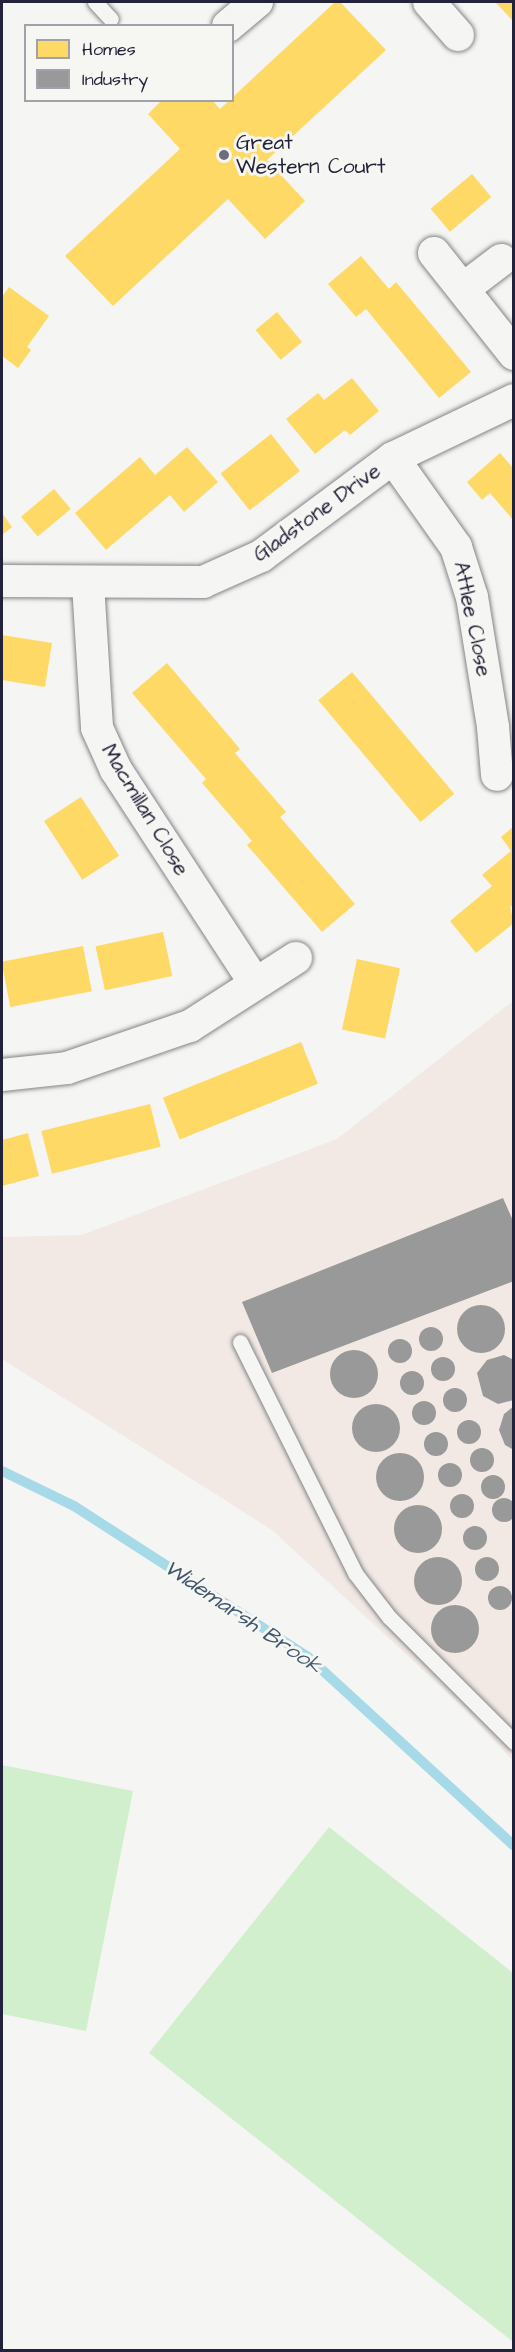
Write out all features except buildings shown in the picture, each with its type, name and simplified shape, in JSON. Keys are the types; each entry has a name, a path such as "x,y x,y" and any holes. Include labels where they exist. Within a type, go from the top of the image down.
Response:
{"street":[{"path":"230,24 257,2"},
{"path":"429,2 458,35"},
{"path":"434,253 513,354"},
{"path":"463,289 501,260"},
{"name":"Gladstone Drive","path":"2,581 88,584 203,582 261,556 393,458 513,400"},
{"name":"Attlee Close","path":"393,458 456,547 472,597 503,723 497,775"},
{"name":"Macmillan Close","path":"88,584 97,728 116,770 254,982"},
{"path":"2,1075 67,1068 190,1026 254,982 296,958"}],"lane":[{"path":"95,2 111,19"},
{"path":"240,1342 356,1573 389,1617 513,1742"}],"shaded area":[{"path":"513,1001 513,1761 465,1709 272,1530 2,1359 2,1237 82,1235 337,1139"}],"green space":[{"path":"2,1765 133,1791 86,2031 2,2014"},
{"path":"329,1827 513,1973 513,2342 149,2053"}],"waterway":[{"name":"Widemarsh Brook","path":"2,1471 74,1506 308,1657 514,1846"}],"place":[{"name":"Great Western Court","path":"224,155"}]}
